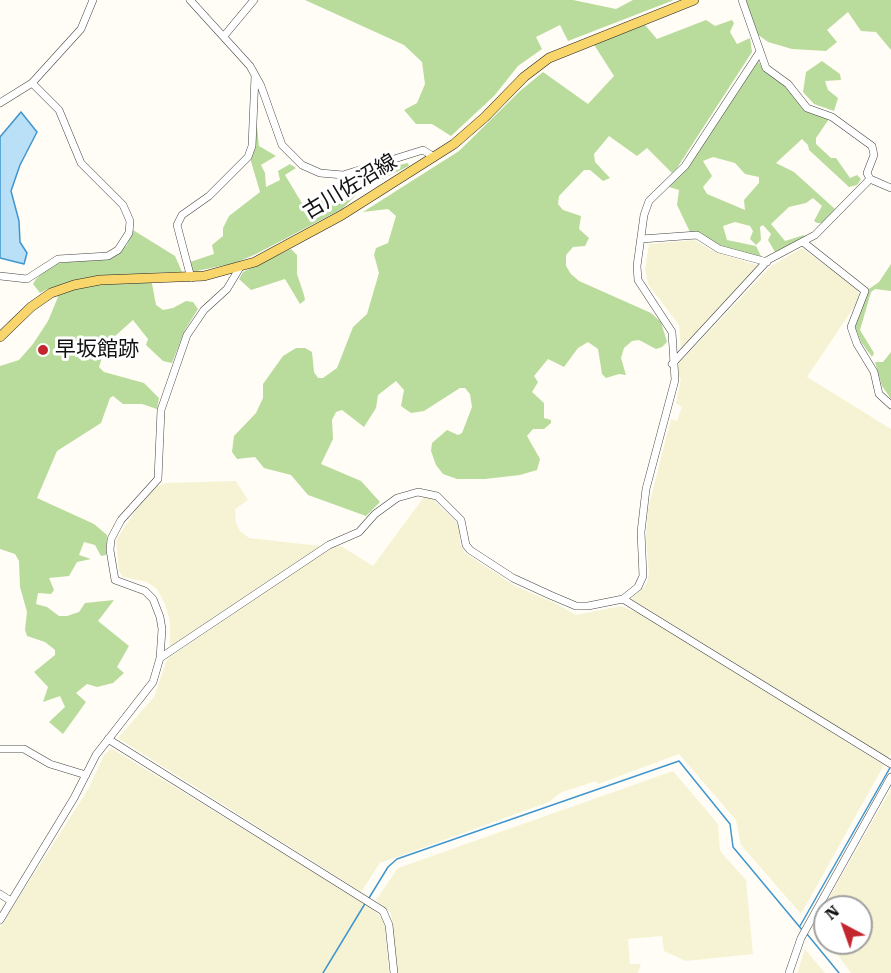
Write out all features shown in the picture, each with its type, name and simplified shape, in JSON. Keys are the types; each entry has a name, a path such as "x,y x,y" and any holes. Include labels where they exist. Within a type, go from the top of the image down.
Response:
{"main road":[{"name":"古川佐沼線","path":"0,337 31,307 51,293 74,285 100,280 190,278 239,268 342,215 434,157 473,128 524,76 549,58 694,0"}],"street":[{"path":"0,104 32,83 81,29 93,0"},
{"path":"190,0 255,74 282,145 294,160 311,171 330,176 350,174 423,150 434,157"},
{"path":"224,36 254,0"},
{"path":"742,0 766,68 788,84 807,108 832,117 872,146 874,155 867,173 870,179 891,188"},
{"path":"160,658 329,544 359,532 375,514 397,498 418,492 437,496 461,520 466,545 513,578 576,606 623,599 638,587 643,576 641,532 646,489 674,385 672,332 638,280 637,266 649,201 685,166 759,53"},
{"path":"190,278 177,225 182,215 209,196 248,157 252,146 255,74"},
{"path":"0,276 27,279 58,259 108,256 118,250 129,233 130,221 126,209 81,163 59,110 32,83"},
{"path":"672,364 767,262 818,232 870,179"},
{"path":"641,239 697,236 719,249 767,262"},
{"path":"803,242 865,291 851,327 857,344 874,372 879,394 891,405"},
{"path":"0,920 96,755 151,687 160,658 162,629 156,604 145,591 115,580 110,550 111,539 121,520 158,479 161,410 186,334 204,310 227,289 239,268"},
{"path":"623,599 890,763"},
{"path":"108,740 368,901 387,916 394,973"},
{"path":"0,749 24,749 50,764 86,775"},
{"path":"789,973 801,938 891,777"},
{"path":"0,894 11,901"}],"shaded area":[{"path":"694,240 715,252 760,266 681,350 679,325 648,284 645,269 649,244"},
{"path":"802,248 856,288 859,295 856,304 807,377 891,429 891,753 888,758 631,599 646,585 649,575 646,538 648,509 671,419 677,421 682,407 676,403 681,378 677,374 678,364 771,266"},
{"path":"236,481 248,500 235,509 236,522 240,531 249,538 320,546 170,647 170,622 165,604 157,589 147,582 123,577 119,571 116,540 138,507 157,486 166,483"},
{"path":"429,496 459,525 460,544 465,553 515,586 553,602 576,615 621,606 641,614 884,765 801,914 741,845 736,820 679,754 598,784 596,781 560,793 549,802 380,863 361,892 118,738 154,697 167,659 332,547 341,546 373,566 424,497"},
{"path":"111,748 369,906 384,920 389,973 0,973 0,927 89,788 104,755"},
{"path":"673,771 718,824 720,851 746,880 753,954 686,961 664,951 662,936 628,939 630,964 641,964 638,973 397,973 391,913 376,900 398,868"},
{"path":"891,789 891,973 851,973 838,955 873,955 873,895 831,895"},
{"path":"805,949 825,973 797,973"}],"green space":[{"path":"305,0 573,0 616,9 633,0 674,0 568,41 560,25 536,37 542,49 518,66 494,96 451,136 432,124 416,124 404,110 417,103 425,84 422,62 404,45"},
{"path":"746,0 891,0 891,50 876,32 861,31 848,12 827,30 837,42 826,51 792,49 768,42 757,34"},
{"path":"706,20 715,26 732,20 734,23 730,32 737,44 750,38 752,52 677,168 672,173 647,148 637,156 609,136 594,154 595,162 610,178 603,181 590,170 584,170 559,196 558,204 563,210 581,216 579,229 589,238 585,246 573,247 566,255 566,266 571,274 579,281 651,313 661,322 667,342 656,349 639,340 632,341 624,348 621,358 626,375 619,374 606,378 602,374 598,349 588,342 578,348 564,367 548,359 534,376 538,382 532,392 544,403 544,418 551,420 551,423 544,429 533,429 527,436 540,459 537,470 520,475 485,479 457,479 443,474 436,465 431,451 432,443 447,430 458,435 462,433 472,407 470,394 465,388 460,388 424,411 411,413 401,406 404,390 396,381 378,395 376,408 364,427 342,410 336,412 332,420 333,439 321,464 361,481 380,502 366,516 308,495 291,475 264,468 255,457 237,459 232,452 234,436 256,413 263,398 263,384 283,356 296,348 305,348 312,352 314,372 318,378 323,378 337,368 353,327 367,314 379,273 374,255 376,248 388,243 396,216 388,209 363,212 459,151 520,91 543,72 588,104 614,76 593,43 645,25 657,39"},
{"path":"757,59 763,69 786,86 802,108 829,119 816,138 816,144 831,158 836,158 850,178 857,175 861,179 857,185 849,187 809,150 808,145 802,139 776,163 794,172 835,209 822,223 817,223 814,221 822,206 813,198 806,203 789,207 771,224 785,241 804,235 805,237 775,252 768,240 771,234 763,225 760,227 761,240 756,245 750,239 753,231 750,226 735,222 723,226 727,240 756,246 762,258 721,246 690,232 677,205 679,190 669,187 688,167","holes":["713,157 735,163 745,174 759,177 759,183 744,200 745,210 707,194 703,187 712,176 703,161"]},
{"path":"822,61 840,74 841,80 825,81 828,90 838,98 834,111 814,104 803,92 806,72"},
{"path":"256,117 259,146 276,156 261,165 265,173 266,187 280,180 278,171 290,164 296,168 285,175 303,205 346,182 399,165 408,163 409,166 362,189 342,209 256,254 235,263 192,272 190,262 214,254 212,245 223,236 223,228 229,216 260,192 250,158"},
{"path":"133,230 175,256 182,272 150,273 156,305 163,310 186,301 193,302 198,309 185,330 172,363 163,361 146,345 148,339 133,320 114,337 105,348 99,367 104,372 144,383 159,398 157,409 142,404 123,404 113,396 110,398 101,423 57,451 37,498 94,524 107,535 106,555 101,556 95,545 84,542 79,555 91,559 77,562 69,576 49,578 54,590 51,594 38,593 36,604 47,607 59,616 67,616 79,612 85,603 114,600 98,621 129,646 117,667 124,673 113,683 97,687 87,684 76,693 86,702 63,734 49,722 65,707 60,696 43,702 48,687 34,672 55,655 55,650 45,642 27,636 25,630 27,612 20,587 19,561 15,554 0,549 0,366 19,360 33,344 48,321 58,297 49,288 40,293 33,284 36,279 53,264 113,256 127,245"},
{"path":"291,249 297,255 297,274 305,300 300,304 285,279 251,290 239,279 243,272"},
{"path":"891,264 891,291 875,289 871,292 860,330 874,353 872,357 861,342 855,327 869,289 879,282"},
{"path":"891,352 891,399 882,386 875,362 883,362"}],"water":[{"path":"21,112 37,132 20,165 11,191 19,221 20,242 27,253 24,264 0,258 0,137"}],"waterway":[{"path":"369,898 388,867 397,859 679,761 730,824 733,847 803,931"},
{"path":"800,926 891,766"},
{"path":"323,973 366,902"},
{"path":"807,934 839,973"}],"place":[{"name":"早坂館跡","path":"43,350"}]}
